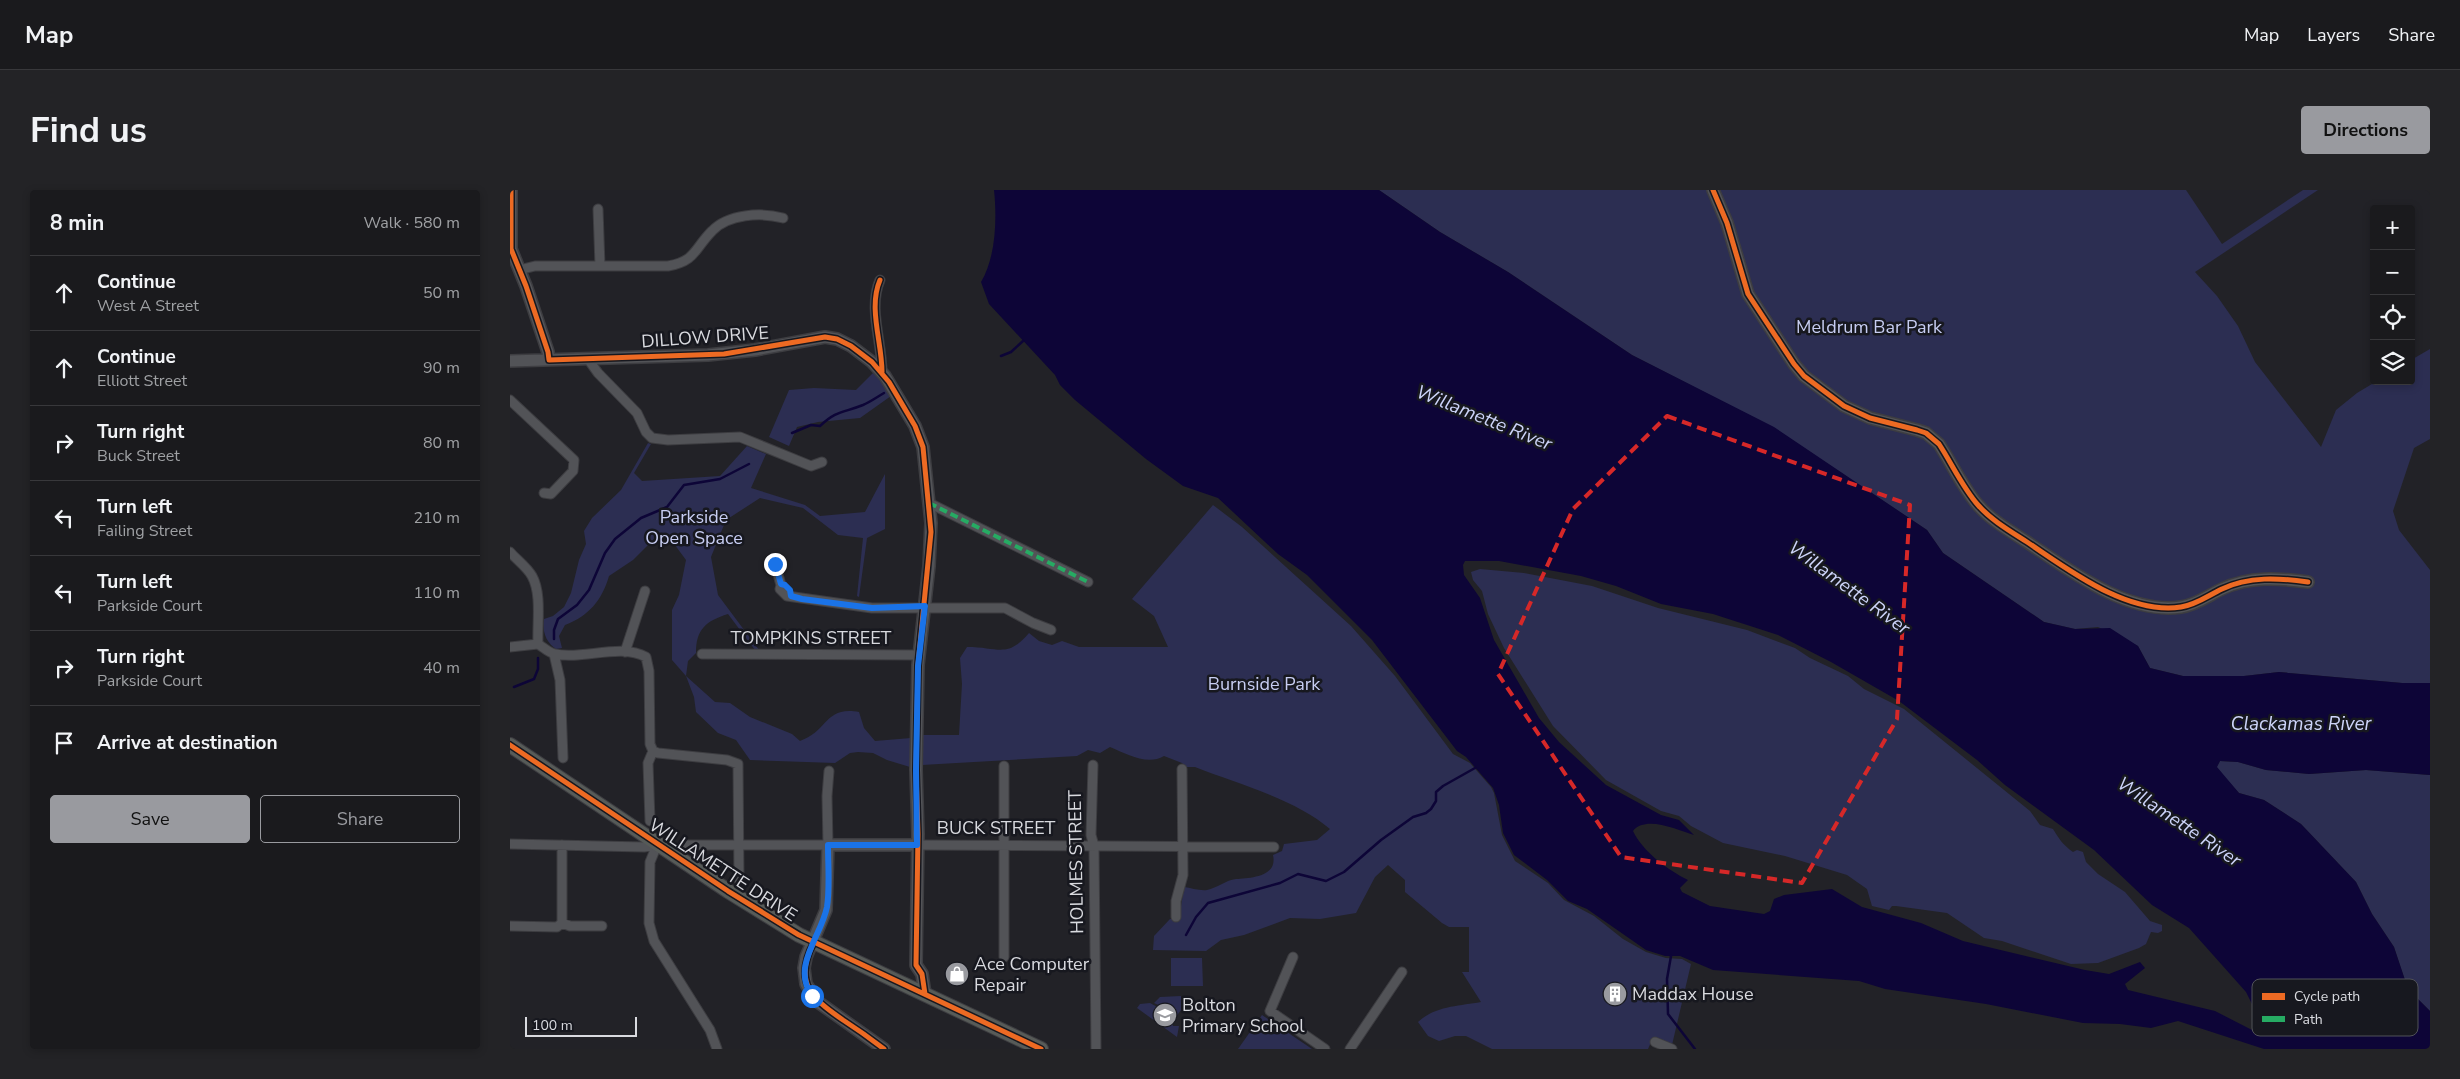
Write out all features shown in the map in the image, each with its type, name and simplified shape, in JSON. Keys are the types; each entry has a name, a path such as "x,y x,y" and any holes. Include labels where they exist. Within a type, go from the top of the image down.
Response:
{"main road":[{"name":"WILLAMETTE DRIVE","path":"510,746 765,914 814,942 1041,1049"}],"street":[{"path":"511,190 511,249 548,352 549,360"},
{"path":"1713,190 1727,223 1748,294 1804,376 1844,406 1870,418 1917,430 1931,437 1940,444 1978,505 2008,529 2055,561 2090,584 2116,596 2164,608 2180,608 2195,604 2243,581 2271,579 2308,582"},
{"path":"598,209 600,266"},
{"path":"519,270 535,266 678,264 694,254 710,232 726,221 746,216 772,215 783,218"},
{"path":"880,280 875,303 882,353 882,372"},
{"name":"DILLOW DRIVE","path":"510,361 724,354 825,337 837,339 851,346 882,372 915,426 920,439 926,462 929,503 931,549 919,655 916,770 916,965 922,974 925,994"},
{"path":"588,359 598,373 637,413 646,432 652,438 668,440 740,437 811,466 822,462"},
{"path":"510,400 574,460 573,471 551,494 544,493"},
{"path":"929,503 1088,582"},
{"path":"510,552 532,575 537,592 538,644"},
{"path":"775,564 781,584 790,590 791,596 802,599 872,608 925,606 1005,608 1033,624 1051,630"},
{"path":"510,565 522,565"},
{"path":"625,652 644,591"},
{"path":"510,647 538,644 554,654 625,652 639,653 646,657 649,671 650,744 653,751 658,754 728,760 738,764 740,880"},
{"path":"554,654 560,680 563,758"},
{"name":"TOMPKINS STREET","path":"702,654 919,655"},
{"path":"650,821 648,763 653,751"},
{"name":"HOLMES STREET","path":"1092,765 1091,835 1094,846 1096,1049"},
{"path":"1004,766 1004,957"},
{"path":"1176,918 1176,901 1183,875 1182,769"},
{"path":"829,770 827,796 828,902 814,942 806,957 804,968 806,984 810,993 823,1006 884,1049"},
{"path":"510,844 644,847 657,844"},
{"path":"657,844 650,862 649,923 651,932 710,1030 717,1049"},
{"path":"562,845 562,923"},
{"name":"BUCK STREET","path":"687,845 1274,847"},
{"path":"510,926 557,927 562,923"},
{"path":"562,923 570,926 602,926"},
{"path":"1293,957 1270,1010 1325,1049"},
{"path":"1350,1049 1402,972"},
{"path":"1655,1042 1672,1049"}],"highlighted area":[{"path":"1667,416 1910,505 1897,719 1802,883 1621,857 1498,674 1573,509"}],"green space":[{"name":"Meldrum Bar Park","path":"1379,190 2186,190 2222,244 2303,190 2318,190 2195,272 2217,296 2238,326 2255,362 2321,447 2336,410 2370,385 2415,385 2415,358 2430,349 2430,439 2414,448 2393,511 2399,530 2430,570 2430,683 2402,683 2279,672 2244,676 2183,676 2150,668 2138,646 2098,627 2075,629 2044,622 1943,553 1927,530 1774,428 1632,355 1508,272 1440,232"},
{"path":"873,373 883,383 891,396 860,418 818,422 797,427 789,446 769,437 789,390 814,388 856,390"},
{"name":"Parkside Open Space","path":"648,443 651,444 634,473 642,481 720,476 747,446 766,454 751,488 805,505 820,516 865,512 885,474 885,529 867,538 859,597 857,596 863,538 838,535 803,508 760,498 726,520 711,557 718,595 759,650 755,650 728,614 708,623 700,632 696,653 688,661 686,676 672,660 672,610 679,595 686,560 666,533 657,536 633,560 609,576 603,593 588,612 565,625 559,636 562,648 556,649 546,636 544,619 553,616 564,607 571,593 579,560 586,544 584,531 592,518 621,490"},
{"name":"Burnside Park","path":"1213,505 1242,527 1351,626 1395,676 1453,754 1470,763 1491,787 1494,793 1502,835 1515,861 1548,883 1564,900 1594,916 1623,939 1646,952 1666,958 1682,959 1691,964 1672,1045 1653,1038 1648,1049 1492,1049 1466,1036 1455,1036 1439,1041 1428,1036 1418,1022 1425,1017 1440,1010 1481,1002 1462,972 1469,972 1469,927 1449,927 1442,923 1405,892 1405,880 1388,865 1375,877 1356,913 1320,919 1290,918 1244,935 1221,940 1206,951 1153,950 1154,936 1170,919 1179,919 1184,887 1207,890 1232,880 1262,875 1271,868 1273,855 1282,851 1284,844 1317,840 1330,829 1300,809 1247,786 1195,767 1186,767 1182,763 1164,756 1151,760 1137,758 1110,747 1100,753 1088,750 1077,756 922,765 923,735 959,735 962,684 960,658 967,647 1008,649 1015,646 1029,633 1039,641 1052,645 1062,641 1079,647 1168,647 1154,616 1132,599"},
{"path":"1480,569 1524,573 1592,586 1658,608 1747,630 1795,648 1810,658 1848,676 1864,689 1904,709 2030,811 2040,825 2053,829 2062,842 2073,852 2077,850 2083,852 2086,862 2098,874 2125,892 2150,921 2162,925 2162,931 2158,933 2151,932 2146,944 2139,948 2098,963 2071,964 2002,941 1984,938 1947,913 1896,906 1892,906 1889,910 1872,906 1867,889 1847,875 1785,856 1723,843 1691,826 1679,816 1661,811 1606,780 1553,726 1504,648 1488,614 1482,591 1473,580 1471,572"},
{"path":"686,676 715,702 730,703 750,717 792,734 800,741 809,737 827,720 839,713 848,711 859,712 864,728 875,741 911,738 910,767 887,760 873,753 858,752 850,753 835,763 750,760 736,740 718,733 696,712 694,697"},
{"path":"2220,761 2238,762 2266,770 2309,774 2366,770 2430,775 2430,1011 2418,999 2418,979 2405,979 2394,947 2372,914 2356,882 2301,824 2264,800 2239,793 2216,768"},
{"path":"1171,958 1202,958 1203,986 1171,986"},
{"path":"1181,996 1181,1010 1175,1018 1167,1009 1154,1003 1160,997"},
{"path":"1150,1003 1170,1014 1173,1026 1179,1026 1177,1037 1137,1008 1140,1004"},
{"path":"1262,1015 1312,1049 1238,1049"}],"water":[{"path":"994,190 1379,190 1440,232 1508,272 1632,355 1774,427 1927,530 1943,553 2044,622 2075,629 2110,628 2138,646 2150,668 2183,676 2244,676 2279,672 2402,683 2430,683 2430,775 2366,770 2309,774 2266,770 2238,762 2220,761 2217,767 2239,793 2264,800 2301,824 2356,882 2372,914 2394,947 2405,979 2252,979 2252,1004 2246,992 2189,928 2152,905 2094,850 2005,785 1977,760 1899,701 1831,662 1778,635 1713,614 1661,604 1616,586 1581,576 1499,561 1465,561 1463,565 1464,575 1480,598 1494,640 1539,718 1559,742 1606,785 1661,815 1679,820 1694,835 1671,827 1654,824 1639,826 1633,831 1637,839 1657,860 1688,880 1680,888 1682,892 1710,906 1764,914 1770,911 1774,899 1784,895 1832,889 1862,907 1921,923 1963,941 2085,970 2109,974 2140,962 2145,968 2125,984 2128,990 2215,1011 2252,1030 2252,1036 2418,1036 2418,999 2430,1011 2430,1049 2264,1049 2178,1021 2151,1028 2120,1024 2083,1023 1986,1004 1885,989 1859,981 1713,970 1680,956 1665,956 1646,950 1587,909 1568,901 1547,880 1514,855 1503,833 1499,805 1493,788 1466,757 1457,751 1372,640 1307,575 1278,554 1218,498 1183,486 1146,459 1075,400 1060,385 1055,375 989,304 981,282 990,261 995,225"}],"waterway":[{"path":"1001,356 1011,352 1023,341"},
{"path":"792,433 811,425 820,426 836,414 863,405 884,393"},
{"path":"554,639 554,630 558,619 577,605 589,590 605,553 615,539 641,518 667,507 684,485 720,479 749,464"},
{"path":"514,687 534,679 538,669 538,658"},
{"path":"1186,935 1196,917 1208,903 1280,883 1298,874 1326,881 1344,872 1381,840 1413,817 1426,813 1431,809 1436,801 1436,792 1443,786 1475,768"},
{"path":"1671,956 1667,979 1668,1014 1695,1049"}],"marked path":[{"path":"929,503 1088,582"}],"cycle path":[{"path":"511,190 511,249 526,286 549,360 724,354 825,337 837,339 851,346 872,362 889,382 915,426 923,447 931,532 918,665 916,770 918,834 916,965 922,974 925,994"},
{"path":"1713,190 1727,223 1748,294 1804,376 1844,406 1870,418 1926,433 1939,444 1967,491 1989,516 2061,565 2100,588 2120,597 2140,604 2161,608 2187,606 2232,585 2253,580 2275,579 2308,582"},
{"path":"880,280 875,302 875,314 882,372"},
{"path":"510,745 728,891 799,935 1041,1049"},
{"path":"814,942 805,968 809,988 814,996 832,1012 884,1049"}],"place":[{"name":"Ace Computer Repair","path":"957,974"},
{"name":"Maddax House","path":"1615,994"},
{"name":"Bolton Primary School","path":"1165,1015"}],"route":[{"path":"775,564 781,584 790,590 791,596 872,608 925,606 918,666 917,845 828,845 828,902 805,964 806,984 812,996"}],"water label":[{"name":"Willamette River","path":"1484,418"},
{"name":"Willamette River","path":"1849,588"},
{"name":"Clackamas River","path":"2301,724"},
{"name":"Willamette River","path":"2179,822"}]}
